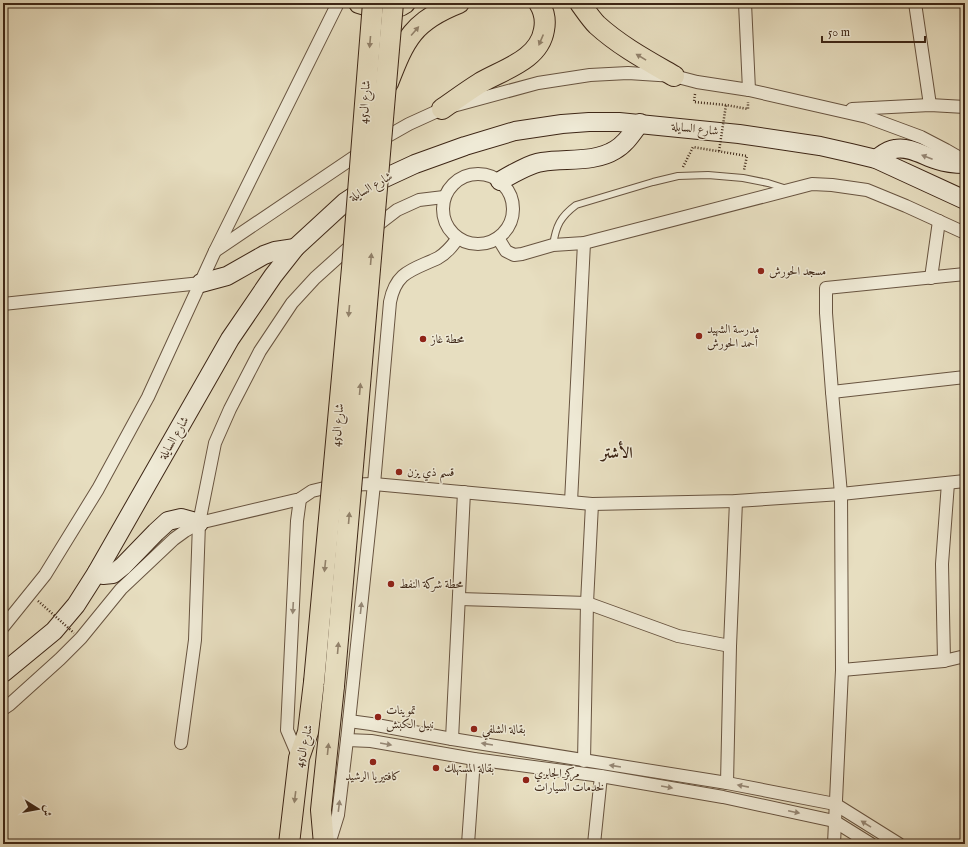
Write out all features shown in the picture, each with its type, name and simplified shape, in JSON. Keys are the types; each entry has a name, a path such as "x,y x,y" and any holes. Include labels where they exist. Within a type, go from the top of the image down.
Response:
{"main road":[{"path":"359,3 376,9 398,8 405,3"},
{"name":"شارع ال45","path":"289,844 299,758 308,732 314,682 352,268 373,3"},
{"name":"شارع ال45","path":"324,844 321,810 334,686 393,3"},
{"path":"385,91 407,40 419,26 430,18 446,8 459,3"},
{"path":"442,109 480,83 526,58 534,52 540,44 545,26 544,16 539,3"},
{"path":"580,3 596,24 611,37 638,56 674,76"},
{"name":"شارع السايلة","path":"3,673 54,632 76,605 97,572 230,339 273,276 295,248 345,202 374,183 415,164 465,146 515,132 562,124 589,122 640,123 754,136 820,146 876,159 965,200"},
{"path":"500,181 532,164 594,158 605,155 624,144 640,123"},
{"path":"876,159 887,151 895,148 904,148 938,161 965,164"},
{"path":"201,283 227,276 264,255 275,251 295,248"},
{"path":"97,572 104,575 113,574 168,521 181,518 199,523"}],"street":[{"path":"3,627 45,575 98,489 148,397 215,251 338,3"},
{"path":"745,3 749,90"},
{"path":"914,3 930,105"},
{"path":"215,251 345,162 392,132 442,109 538,83 590,75 628,73 674,76 697,82 749,90 839,110 894,126 921,137 965,161"},
{"path":"839,110 930,105 965,107"},
{"path":"482,174 492,176 500,181 508,189 512,199 513,210 511,221 506,231 498,238 488,243 468,243 458,238 451,232 446,224 443,211 444,197 449,189 456,182 468,175 482,174"},
{"path":"498,238 506,251 514,254 522,254 553,245 584,243 812,184 867,190 965,233"},
{"path":"181,743 195,640 199,523 215,443 230,409 260,351 292,303 315,278 355,243 397,210 420,200 444,197"},
{"path":"931,278 939,221"},
{"path":"329,844 338,815 347,740 374,484 392,290 399,280 408,272 417,266 439,258 449,250 458,238"},
{"path":"571,502 584,243"},
{"path":"834,844 842,670 841,494 826,313 826,288 965,274"},
{"path":"3,304 201,283"},
{"path":"832,392 965,377"},
{"path":"3,708 9,705 38,680 81,638 121,589 174,539 185,531 199,523 300,500 312,491 337,485 374,484 592,504 736,501 841,494 965,482"},
{"path":"944,661 942,564 948,483"},
{"path":"452,739 464,492"},
{"path":"299,758 287,730 297,521 300,500"},
{"path":"727,783 730,646 736,501"},
{"path":"584,761 587,603 592,504"},
{"path":"459,599 587,603 678,636 730,646"},
{"path":"842,670 944,661 965,656"},
{"path":"349,721 584,761 727,783 835,804 899,844"},
{"path":"347,740 371,741 474,759 601,776 723,797 834,821 871,844"},
{"path":"468,844 474,759"},
{"path":"594,844 601,776"}],"lane":[{"path":"553,245 555,231 560,221 567,212 576,205 678,176 708,175 742,178 788,189"}],"path":[{"path":"694,102 748,109"},
{"path":"719,151 726,105"},
{"path":"678,176 693,147 747,156"},
{"path":"38,601 74,633"}],"place":[{"name":"مسجد الحورش","path":"761,271"},
{"name":"مدرسة الشهيد أحمد الحورش","path":"699,336"},
{"name":"محطة غاز","path":"423,339"},
{"name":"قسم ذي يزن","path":"399,472"},
{"name":"محطة شركة النفط","path":"391,584"},
{"name":"تموينات نبيل الكبش","path":"378,717"},
{"name":"بقالة الشلفي","path":"474,729"},
{"name":"كافتيريا الرشيد","path":"373,762"},
{"name":"بقالة المستهلك","path":"436,768"},
{"name":"مركز الجابري لخدمات السيارات","path":"526,780"}],"district":[{"name":"الأشتر","path":"617,454"}]}
